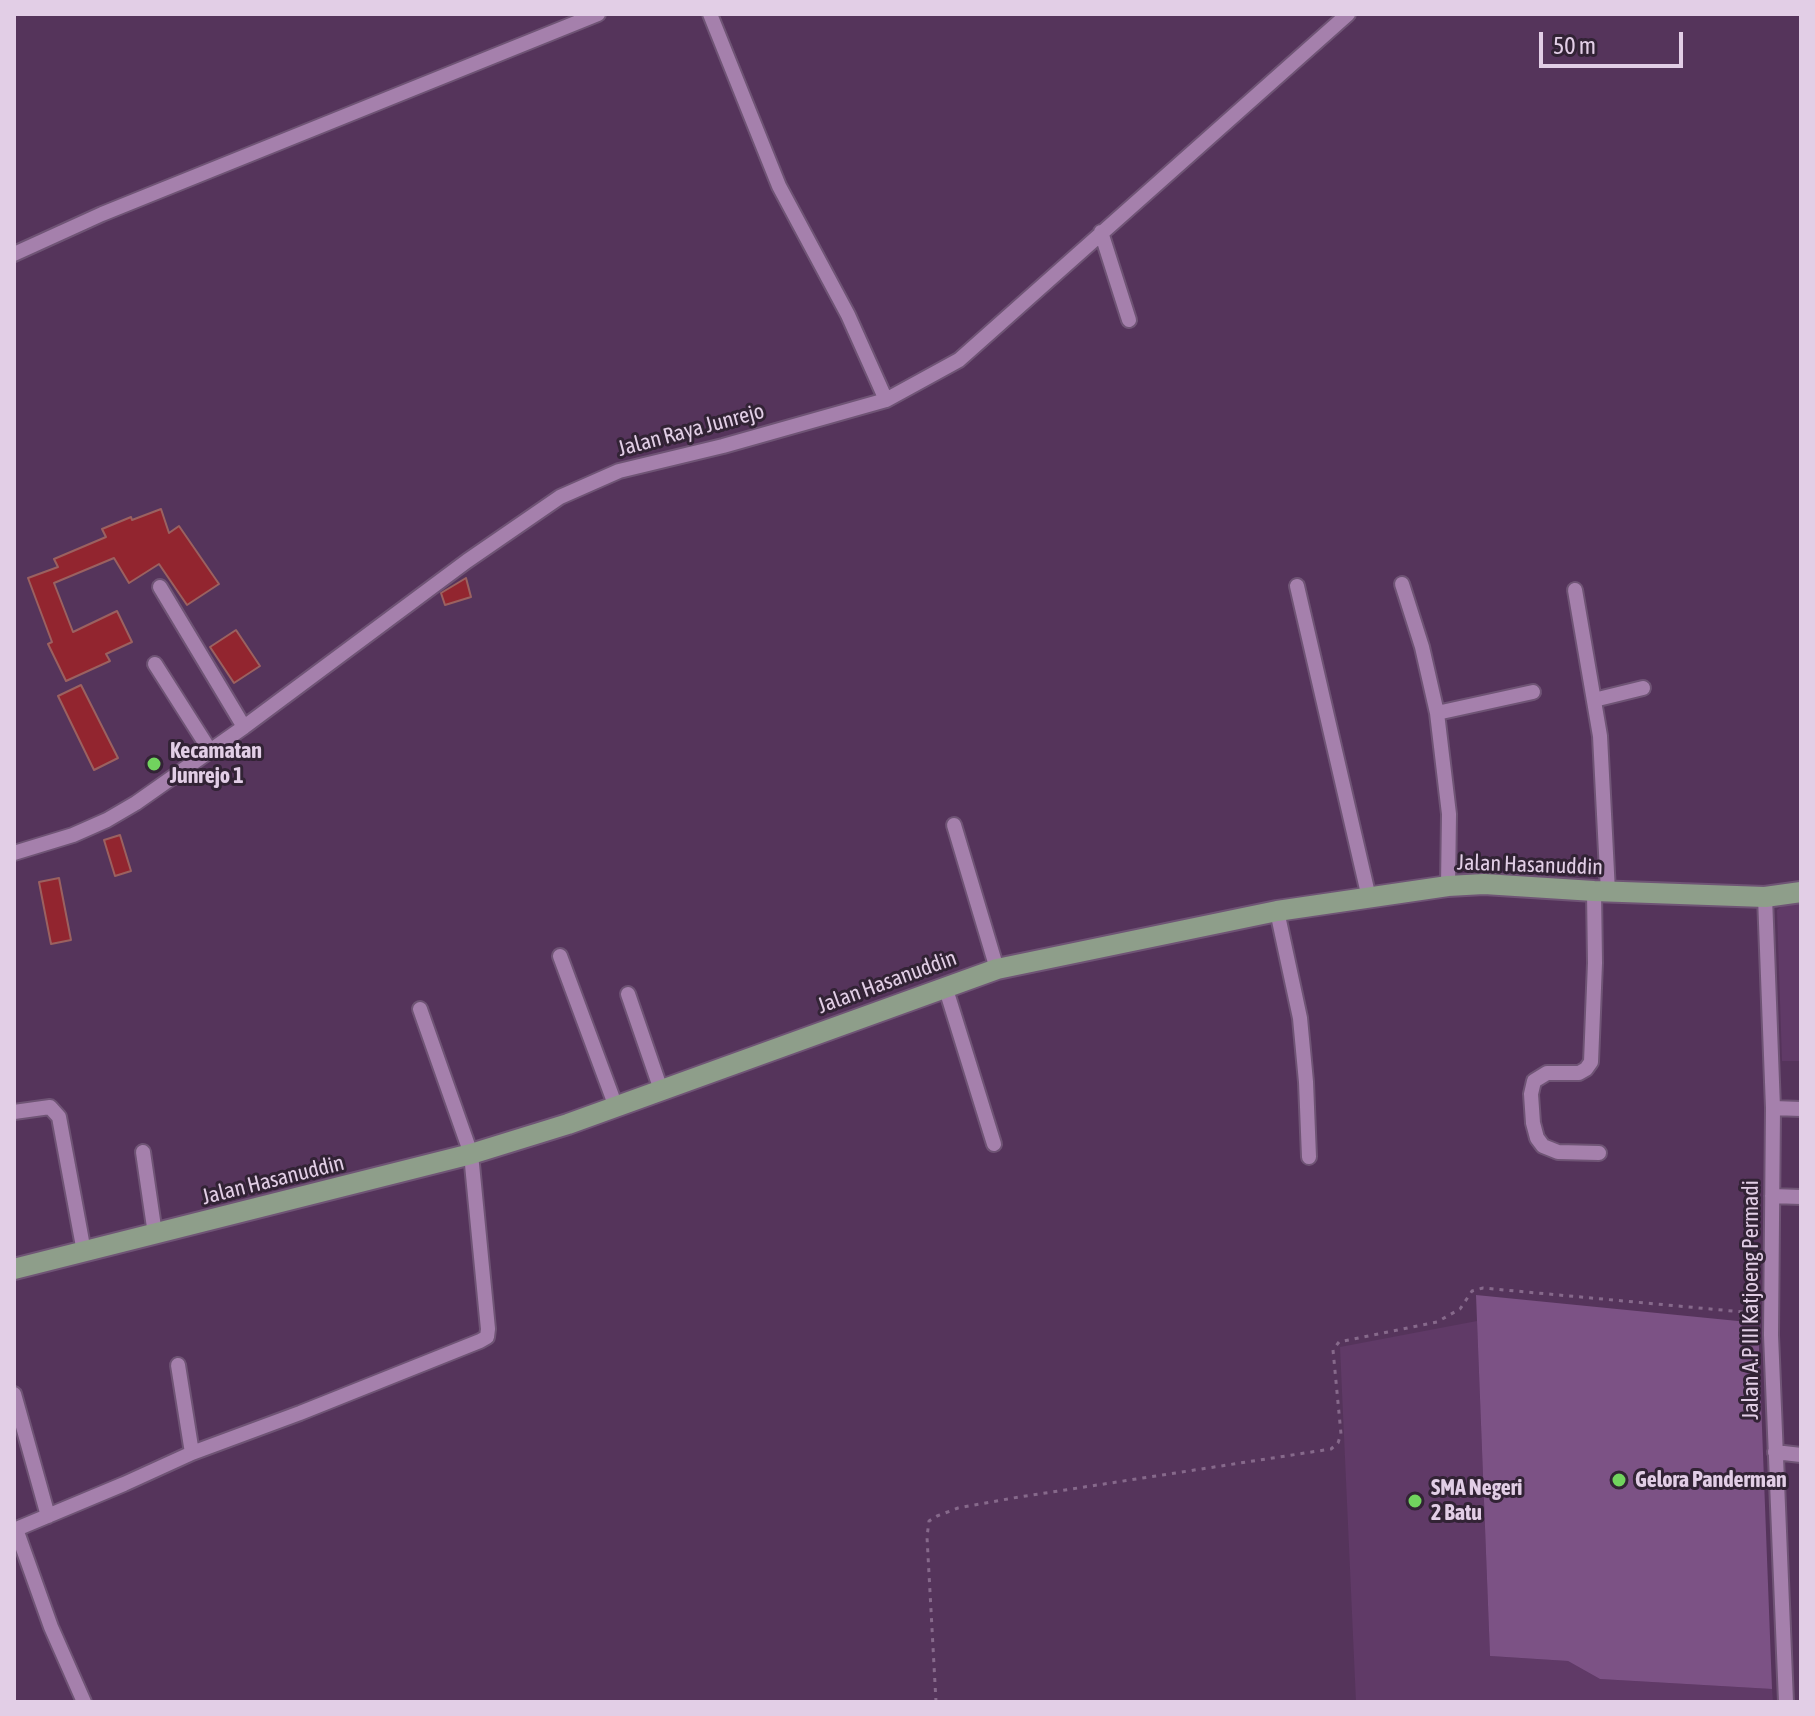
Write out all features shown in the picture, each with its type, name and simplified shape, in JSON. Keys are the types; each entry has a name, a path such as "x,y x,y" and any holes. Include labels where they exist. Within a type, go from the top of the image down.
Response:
{"main road":[{"name":"Jalan Hasanuddin","path":"14,1269 471,1154 616,1107 997,969 1277,911 1448,886 1522,885 1765,897 1801,892"}],"street":[{"path":"14,254 102,214 598,14"},
{"path":"710,14 779,186 848,315 886,400"},
{"name":"Jalan Raya Junrejo","path":"14,853 73,835 136,803 467,561 560,497 619,471 723,446 886,400 959,360 1348,14"},
{"path":"1101,232 1129,320"},
{"path":"1402,584 1422,647 1437,713 1449,814 1448,886"},
{"path":"1297,586 1369,898"},
{"path":"160,587 244,727"},
{"path":"1575,590 1600,736 1601,891 1591,1062 1579,1073 1547,1073 1534,1081 1531,1094 1535,1130 1543,1146 1558,1152 1599,1153"},
{"path":"155,664 209,749"},
{"path":"1594,700 1643,688"},
{"path":"1437,713 1533,692"},
{"path":"954,825 997,969"},
{"name":"Jalan A.P III Katjoeng Permadi","path":"1765,897 1773,1108 1771,1315 1786,1702"},
{"path":"1277,911 1300,1018 1309,1157"},
{"path":"560,956 616,1107"},
{"path":"945,986 994,1144"},
{"path":"628,994 661,1090"},
{"path":"84,1702 51,1627 15,1530 192,1453 484,1340 488,1329 471,1154 420,1009"},
{"path":"14,1112 50,1107 59,1117 84,1252"},
{"path":"1773,1108 1801,1109"},
{"path":"143,1152 155,1234"},
{"path":"1772,1196 1801,1197"},
{"path":"178,1365 192,1453"},
{"path":"14,1394 48,1516"},
{"path":"1775,1452 1801,1455"}],"path":[{"path":"936,1702 927,1537 929,1521 937,1516 958,1508 1013,1498 1331,1449 1338,1443 1341,1434 1333,1350 1339,1342 1449,1318 1460,1309 1472,1291 1483,1288 1771,1315"}],"shaded area":[{"path":"1801,902 1801,1061 1782,1061 1777,910 1783,905"},
{"path":"1476,1295 1758,1323 1772,1689 1600,1679 1568,1661 1490,1656"},
{"name":"SMA Negeri 2 Batu","path":"1477,1321 1490,1656 1568,1661 1600,1679 1772,1689 1773,1702 1356,1702 1340,1347"}],"building":[{"path":"161,509 169,533 179,526 219,584 187,605 159,564 129,583 114,558 54,583 73,632 117,611 132,642 106,654 110,661 66,681 48,644 52,642 28,578 58,567 54,559 106,537 102,529"},
{"path":"466,578 471,597 445,605 441,593"},
{"path":"236,630 260,666 234,683 210,647"},
{"path":"81,685 118,758 94,770 58,696"},
{"path":"120,835 131,871 115,876 104,840"},
{"path":"59,878 71,940 51,944 39,882"}],"place":[{"name":"Kecamatan Junrejo 1","path":"154,764"},
{"name":"Gelora Panderman","path":"1619,1480"},
{"name":"SMA Negeri 2 Batu","path":"1415,1501"}]}
